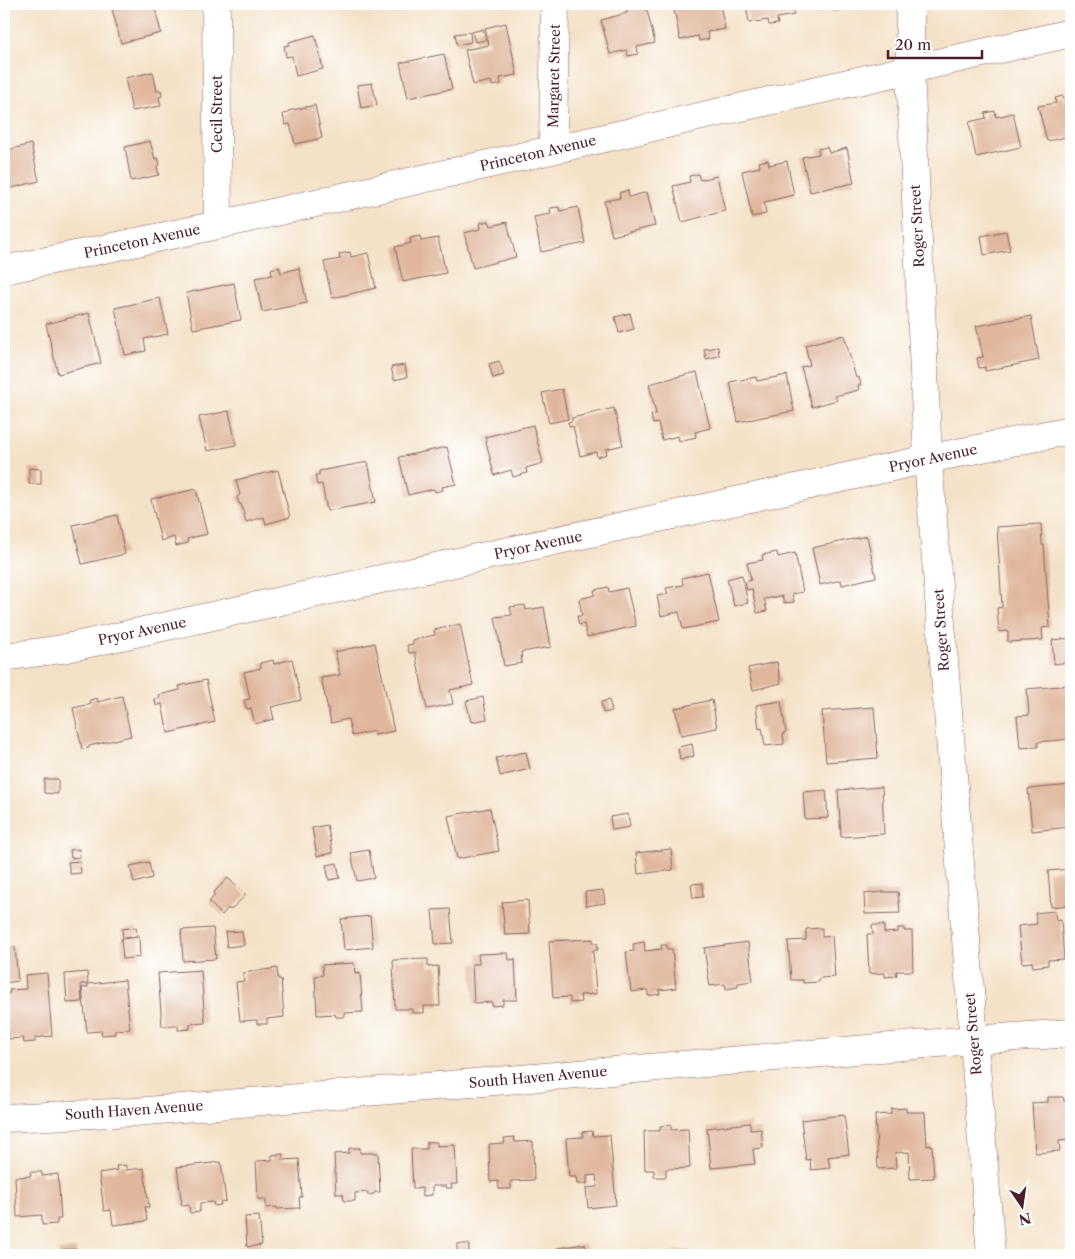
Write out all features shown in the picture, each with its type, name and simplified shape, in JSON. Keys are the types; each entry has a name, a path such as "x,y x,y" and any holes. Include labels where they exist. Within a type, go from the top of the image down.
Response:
{"street":[{"name":"Cecil Street","path":"216,4 218,225"},
{"name":"Margaret Street","path":"553,149 555,4"},
{"name":"Roger Street","path":"910,4 910,69 928,459 991,1255"},
{"name":"Princeton Avenue","path":"4,270 218,225 1071,33"},
{"name":"Pryor Avenue","path":"4,657 62,649 928,459 1071,430"},
{"name":"South Haven Avenue","path":"4,1118 135,1112 1071,1033"}],"building":[{"path":"135,4 154,4 161,33 121,43 112,9"},
{"path":"296,4 310,4 310,5 296,7"},
{"path":"625,4 643,4 645,10 647,10 655,43 637,47 638,54 628,56 627,50 610,54 601,20 627,13"},
{"path":"673,4 720,4 725,29 707,32 709,39 699,41 698,36 680,40"},
{"path":"746,4 792,4 794,15 777,18 778,24 769,25 768,20 749,23"},
{"path":"814,4 842,4 843,9 834,11 833,6 815,10"},
{"path":"506,23 517,75 500,78 501,84 492,86 491,81 473,85 465,50 489,45 485,28"},
{"path":"483,29 486,40 475,42 472,32"},
{"path":"470,32 471,42 457,45 455,34"},
{"path":"315,35 323,69 296,76 292,56 286,57 284,46 289,45 289,42"},
{"path":"444,54 452,89 408,98 400,63"},
{"path":"153,72 157,91 161,90 162,96 159,97 161,106 132,111 125,78"},
{"path":"372,83 377,105 361,108 357,85"},
{"path":"1063,96 1065,101 1071,100 1071,136 1047,141 1038,106 1056,103 1055,98"},
{"path":"315,105 322,138 295,144 290,124 285,125 283,114 288,113 288,111"},
{"path":"995,111 996,117 1013,113 1021,147 976,157 969,122 986,118 985,113"},
{"path":"150,141 155,159 158,158 160,165 157,166 159,175 131,181 125,147"},
{"path":"31,144 39,181 4,190 4,151"},
{"path":"827,147 829,153 847,148 854,183 810,192 802,157 819,154 818,149"},
{"path":"768,160 769,165 787,161 794,195 764,202 766,214 752,217 742,171 760,167 759,162"},
{"path":"698,174 700,180 717,176 725,211 682,222 673,186 690,182 689,176"},
{"path":"628,190 629,197 647,192 655,226 612,236 604,201 620,198 619,193"},
{"path":"559,207 560,211 578,207 585,243 541,252 534,217 551,214 550,208"},
{"path":"489,221 491,226 507,222 516,257 473,268 464,233 481,229 480,223"},
{"path":"1006,231 1010,250 984,255 981,236"},
{"path":"420,236 421,241 438,238 446,273 403,282 395,247 411,243 410,238"},
{"path":"350,252 351,257 368,253 376,288 332,298 324,262 340,259 339,254"},
{"path":"279,267 281,273 299,268 307,303 262,312 255,278 272,275 271,269"},
{"path":"234,283 241,320 193,329 186,293"},
{"path":"160,298 168,334 144,339 146,351 125,355 115,308"},
{"path":"1071,307 1071,321 1070,321 1068,308"},
{"path":"89,313 101,363 58,374 46,324"},
{"path":"630,313 634,329 619,333 615,317"},
{"path":"1031,316 1039,360 985,371 985,367 979,368 977,358 983,357 976,326"},
{"path":"844,335 856,378 859,377 861,385 858,385 859,390 835,396 837,400 812,407 801,367 810,365 805,345"},
{"path":"718,347 719,356 706,359 704,349"},
{"path":"499,361 504,375 493,378 489,364"},
{"path":"405,365 407,377 394,380 391,367"},
{"path":"697,372 710,428 695,432 696,437 679,441 678,436 662,440 658,423 653,424 651,415 656,414 649,384"},
{"path":"787,375 794,411 738,422 730,382 756,377 757,381"},
{"path":"562,389 568,419 549,423 542,393"},
{"path":"614,408 623,445 606,449 607,454 597,457 596,452 580,456 573,426 570,427 568,422 572,421 572,418"},
{"path":"229,411 236,445 207,451 199,417"},
{"path":"533,425 543,463 526,468 527,473 513,477 511,470 494,475 485,437"},
{"path":"447,447 456,484 442,487 443,490 435,492 434,489 408,495 399,457"},
{"path":"368,462 376,502 327,511 322,484 317,485 315,475 319,475 319,471"},
{"path":"29,468 41,469 41,484 29,484"},
{"path":"278,470 290,517 266,524 264,517 246,522 237,497 240,495 236,480"},
{"path":"196,489 207,534 187,539 188,543 176,546 174,537 161,541 151,499"},
{"path":"117,515 125,554 82,564 73,525"},
{"path":"1041,524 1050,627 1042,628 1043,640 1008,642 1008,631 999,632 997,608 1002,607 997,527"},
{"path":"867,536 876,577 842,585 841,580 820,585 812,548"},
{"path":"777,552 778,557 795,553 803,592 792,594 794,602 784,603 782,596 764,599 767,611 757,613 752,589 747,590 745,582 751,580 747,563 763,560 762,555"},
{"path":"708,572 719,622 683,629 679,612 661,616 657,596 668,594 666,588 683,585 682,578"},
{"path":"742,575 748,603 734,606 727,579"},
{"path":"608,587 609,592 627,588 636,626 587,637 584,624 579,625 577,616 582,616 579,599 595,595 594,590"},
{"path":"525,605 526,610 544,607 551,647 521,652 522,663 504,666 495,617 512,615 510,607"},
{"path":"460,624 473,685 450,690 453,704 427,709 415,652 409,653 407,645 413,644 412,640 435,635 434,630"},
{"path":"1071,638 1071,662 1054,664 1052,640"},
{"path":"375,643 394,731 375,735 374,731 352,736 348,719 331,723 321,678 340,675 335,652"},
{"path":"292,659 301,700 271,707 274,719 255,724 251,708 247,709 244,700 250,699 244,672 261,668 260,663 273,660 274,664"},
{"path":"777,662 781,683 753,690 748,668"},
{"path":"206,680 215,722 168,733 162,704 156,706 155,699 160,698 159,695 180,690 179,686"},
{"path":"1071,685 1071,739 1038,742 1038,747 1020,748 1017,716 1029,715 1027,689"},
{"path":"122,696 131,736 82,749 73,708 91,704 90,700 97,698 98,702"},
{"path":"483,697 487,719 471,722 466,701"},
{"path":"609,700 612,711 603,713 601,702"},
{"path":"712,700 717,728 681,735 675,708"},
{"path":"781,701 786,732 783,733 784,744 765,746 762,728 759,729 756,705"},
{"path":"874,707 878,758 826,762 822,711"},
{"path":"692,744 694,756 680,760 678,747"},
{"path":"526,752 530,769 500,776 496,758"},
{"path":"44,779 58,779 58,794 44,793"},
{"path":"1071,785 1070,827 1032,831 1028,789"},
{"path":"882,787 884,834 841,837 838,790"},
{"path":"826,790 828,818 805,819 803,792"},
{"path":"490,808 499,851 457,859 448,816"},
{"path":"628,814 630,827 612,830 610,817"},
{"path":"327,825 333,853 317,856 312,828"},
{"path":"79,849 80,857 71,858 70,850"},
{"path":"671,849 673,870 638,874 636,853"},
{"path":"369,850 374,878 357,881 351,853"},
{"path":"80,861 81,873 70,874 68,862"},
{"path":"149,862 152,878 134,883 130,866"},
{"path":"337,863 340,878 329,880 326,865"},
{"path":"1071,869 1071,905 1051,907 1048,871"},
{"path":"228,878 246,895 230,910 228,908 222,915 209,902 215,895 213,893"},
{"path":"702,883 703,897 693,898 691,884"},
{"path":"603,890 605,903 586,906 585,892"},
{"path":"898,892 900,913 865,914 864,894"},
{"path":"528,900 530,934 505,935 502,902"},
{"path":"450,909 453,943 435,944 432,910"},
{"path":"1055,911 1056,921 1061,920 1064,959 1048,960 1048,965 1033,967 1032,962 1022,963 1018,926 1037,924 1035,913"},
{"path":"370,916 373,947 344,950 341,919"},
{"path":"872,925 884,925 884,933 898,932 898,928 904,928 904,931 912,931 913,971 896,971 897,976 885,977 885,973 869,974 867,934 873,934"},
{"path":"136,927 137,936 123,938 122,929"},
{"path":"213,928 216,959 183,961 181,930"},
{"path":"822,928 822,937 832,936 835,977 819,978 819,982 803,983 803,980 791,980 788,941 806,940 806,929"},
{"path":"242,931 244,945 227,947 225,932"},
{"path":"139,937 140,957 123,959 121,939"},
{"path":"593,939 593,943 597,943 598,950 593,950 596,994 580,995 581,1002 570,1003 570,997 553,998 549,941"},
{"path":"644,942 645,951 662,949 661,945 667,945 667,949 672,949 676,988 659,990 660,994 648,996 648,990 631,992 626,952 634,951 633,944"},
{"path":"748,942 753,981 738,983 738,987 726,989 725,984 710,986 704,948"},
{"path":"15,947 18,981 4,983 4,948"},
{"path":"508,953 509,960 515,959 517,1000 503,1000 503,1005 492,1006 492,1002 474,1003 472,964 479,964 478,954"},
{"path":"428,959 428,967 438,966 440,1006 424,1006 424,1013 412,1013 412,1009 395,1009 393,960"},
{"path":"354,963 355,974 360,973 363,1012 344,1013 344,1017 336,1017 335,1014 317,1015 315,976 323,975 322,965"},
{"path":"277,968 278,979 281,979 284,1017 267,1019 267,1024 257,1024 257,1020 240,1021 236,982 244,981 243,973"},
{"path":"201,970 205,1023 190,1024 190,1029 178,1030 178,1025 162,1026 158,973"},
{"path":"87,972 88,984 81,984 82,1002 67,1003 65,974"},
{"path":"47,973 52,1036 35,1038 35,1042 24,1043 23,1038 8,1039 5,994 10,993 9,990 26,989 25,975"},
{"path":"125,980 130,1029 115,1030 115,1034 102,1035 101,1031 87,1032 82,988 88,987 88,984"},
{"path":"1048,1097 1063,1097 1064,1101 1071,1100 1071,1140 1059,1141 1060,1151 1035,1153 1032,1103 1048,1102"},
{"path":"906,1108 906,1112 925,1112 927,1146 932,1145 934,1178 910,1179 909,1152 895,1153 896,1168 878,1169 875,1115 891,1114 891,1109"},
{"path":"844,1115 849,1154 828,1157 830,1168 811,1170 810,1159 806,1160 801,1120"},
{"path":"750,1123 750,1130 761,1129 763,1148 753,1149 755,1164 711,1168 707,1128"},
{"path":"671,1125 671,1130 688,1129 690,1168 666,1169 666,1177 654,1177 654,1170 645,1170 644,1131 660,1131 660,1126"},
{"path":"592,1131 593,1136 610,1135 616,1205 588,1208 586,1188 597,1187 596,1175 587,1176 587,1184 577,1184 576,1177 569,1177 566,1138 583,1137 582,1132"},
{"path":"514,1137 515,1142 533,1141 534,1180 511,1181 511,1189 499,1189 498,1181 490,1182 489,1144 505,1143 504,1138"},
{"path":"427,1142 437,1142 437,1146 455,1145 457,1184 451,1184 452,1188 432,1186 432,1195 422,1196 422,1188 413,1189 411,1149 427,1149"},
{"path":"349,1148 360,1148 360,1153 378,1153 380,1192 368,1195 368,1192 355,1193 355,1201 344,1201 343,1194 336,1194 334,1154 349,1153"},
{"path":"283,1154 283,1160 299,1159 302,1197 299,1197 300,1208 266,1208 266,1199 258,1199 256,1161 272,1160 272,1155"},
{"path":"221,1162 226,1201 220,1202 221,1205 214,1206 213,1202 200,1203 200,1212 190,1213 189,1205 182,1206 177,1167"},
{"path":"126,1165 126,1170 144,1168 149,1207 145,1207 147,1221 113,1225 111,1210 104,1211 99,1173 117,1170 116,1166"},
{"path":"30,1172 42,1172 42,1176 58,1174 61,1219 57,1219 57,1224 42,1225 42,1215 17,1217 15,1177 31,1176"},
{"path":"259,1216 262,1245 247,1247 245,1217"},
{"path":"457,1244 469,1244 469,1252 457,1253"},
{"path":"585,1244 587,1255 558,1255 557,1248"},
{"path":"76,1249 76,1255 59,1255 59,1250"},
{"path":"229,1250 230,1255 212,1255 211,1251"},
{"path":"689,1250 690,1255 674,1255 673,1251"},
{"path":"316,1252 316,1255 288,1255 288,1254"}]}
